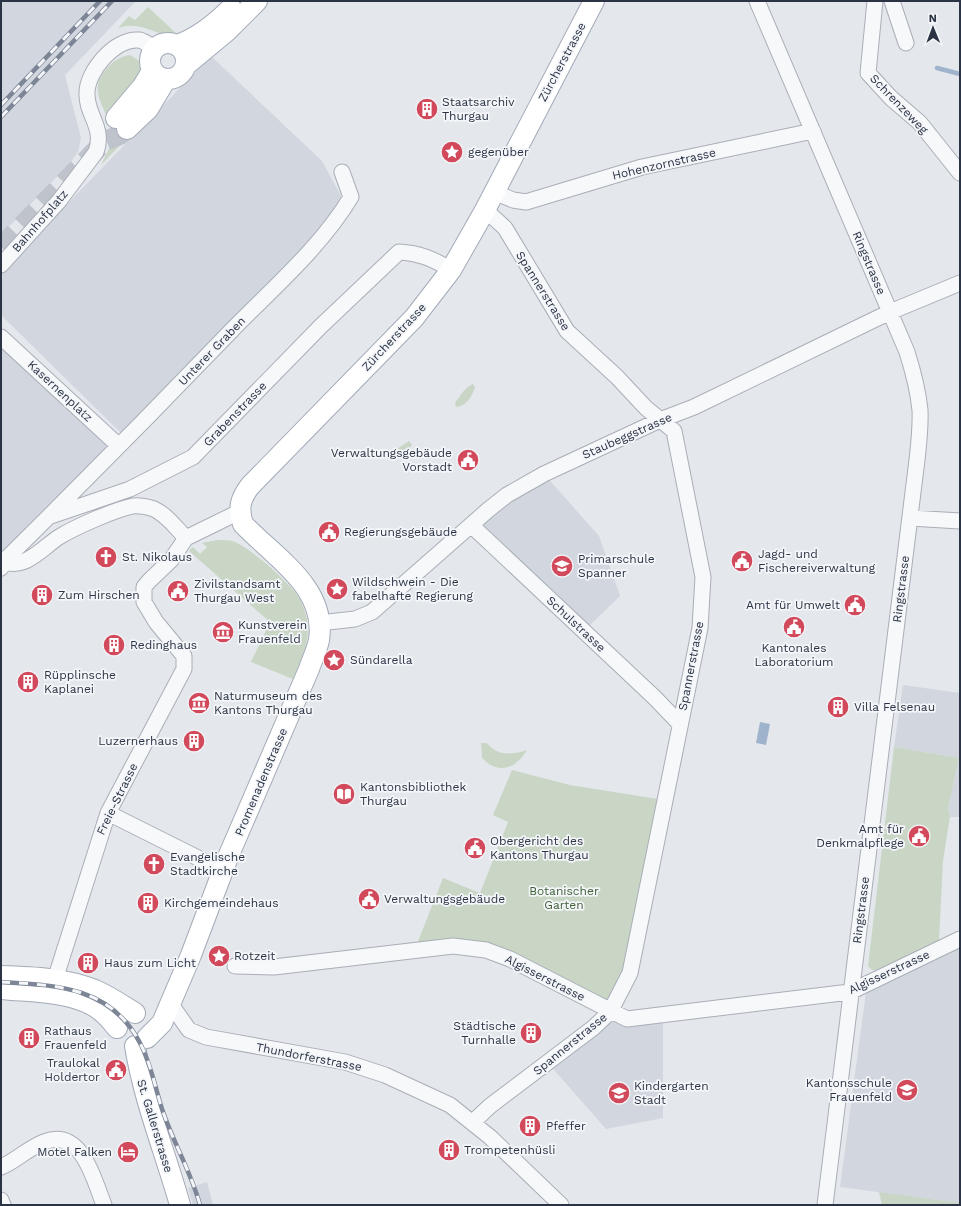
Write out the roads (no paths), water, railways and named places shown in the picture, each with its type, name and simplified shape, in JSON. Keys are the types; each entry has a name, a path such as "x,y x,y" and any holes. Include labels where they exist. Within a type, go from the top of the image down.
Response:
{"main road":[{"path":"121,124 148,109 159,75 150,60 155,49 164,43 177,45 186,42 217,22 238,1"},
{"path":"159,75 176,78 184,70 186,65 227,31 257,1"},
{"name":"Zürcherstrasse","path":"239,512 241,501 250,486 414,318 443,265 484,212 594,1"},
{"path":"177,45 185,53 186,65"},
{"name":"Promenadenstrasse","path":"141,1042 162,1024 224,871 309,669 318,643 319,623 314,602 305,585 243,524 239,512"},
{"path":"1,976 53,987 72,997 94,1005 105,1014 117,1028 121,1041 130,1046 141,1042 149,1028 148,1023 138,1014 96,990 76,984 53,987 1,989"},
{"path":"117,1028 122,1018 128,1014 138,1014 170,1003"},
{"name":"St. Gallerstrasse","path":"141,1042 140,1075 154,1126 180,1205"}],"street":[{"name":"Ringstrasse","path":"757,1 907,352 915,381 920,409 920,430 910,518 850,992 825,1205"},
{"name":"Schrenzeweg","path":"875,1 868,73 891,98 920,123 960,173"},
{"path":"892,1 906,43"},
{"name":"Bahnhofplatz","path":"1,265 59,201 92,160 99,143 97,125 87,95 87,84 95,70 105,57 126,42 139,40 146,42 155,49"},
{"name":"Hohenzornstrasse","path":"494,192 513,200 526,202 642,167 813,131"},
{"name":"Unterer Graben","path":"48,517 301,260 337,219 351,197 342,172"},
{"name":"Bahnhofplatz","path":"1,250 52,196 78,176"},
{"name":"Spannerstrasse","path":"473,1122 490,1106 593,1028 610,1012 630,973 679,724 700,628 703,602 703,577 674,431 660,420 617,377 567,331 505,228 492,216 484,212"},
{"name":"Grabenstrasse","path":"2,563 48,517 130,489 193,457 321,326 399,252 415,253 443,265"},
{"name":"Staubeggstrasse","path":"319,623 355,619 372,612 471,525 507,496 544,474 660,420 694,407 890,312 960,283"},
{"name":"Kasernenplatz","path":"1,337 119,446"},
{"path":"2,563 20,563 33,557 60,536 112,512 134,506 153,509 166,517 186,538 239,512"},
{"path":"910,518 960,521"},
{"name":"Schulstrasse","path":"471,525 656,698 679,724"},
{"name":"Freie-Strasse","path":"53,987 108,813 184,669 184,656 156,622 144,602 143,595 146,584 171,560 186,538"},
{"path":"108,813 224,871"},
{"name":"Algisserstrasse","path":"235,966 274,967 453,946 486,950 510,959 610,1012 627,1019 850,992 960,939"},
{"name":"Thundorferstrasse","path":"170,1003 189,1030 206,1037 365,1067 450,1105 473,1122 561,1205"},
{"path":"1,1167 44,1142 53,1140 68,1142 78,1149 86,1160 104,1205"},
{"path":"1,1200 3,1205"}],"water":[{"path":"760,722 770,724 766,745 756,743"}],"waterway":[{"path":"937,68 960,74"}],"tunnel":[{"path":"1,247 105,141 120,135 127,129"}],"railway":[{"path":"1,105 100,1"},
{"path":"1,117 112,1"},
{"path":"1,982 42,985 81,993 98,1000 114,1010 128,1024 140,1043 147,1059 166,1121 192,1181 200,1205"}],"place":[{"name":"Staatsarchiv Thurgau","path":"427,109"},
{"name":"gegenüber","path":"452,152"},
{"name":"Verwaltungsgebäude Vorstadt","path":"468,460"},
{"name":"Regierungsgebäude","path":"329,532"},
{"name":"St. Nikolaus","path":"106,557"},
{"name":"Jagd- und Fischereiverwaltung","path":"742,561"},
{"name":"Primarschule Spanner","path":"562,566"},
{"name":"Wildschwein - Die fabelhafte Regierung","path":"337,589"},
{"name":"Zivilstandsamt Thurgau West","path":"178,591"},
{"name":"Zum Hirschen","path":"42,595"},
{"name":"Amt für Umwelt","path":"855,605"},
{"name":"Kantonales Laboratorium","path":"794,627"},
{"name":"Kunstverein Frauenfeld","path":"223,632"},
{"name":"Redinghaus","path":"114,645"},
{"name":"Sündarella","path":"334,660"},
{"name":"Rüpplinsche Kaplanei","path":"28,682"},
{"name":"Naturmuseum des Kantons Thurgau","path":"199,703"},
{"name":"Villa Felsenau","path":"838,707"},
{"name":"Luzernerhaus","path":"194,741"},
{"name":"Kantonsbibliothek Thurgau","path":"344,794"},
{"name":"Amt für Denkmalpflege","path":"919,836"},
{"name":"Obergericht des Kantons Thurgau","path":"475,848"},
{"name":"Evangelische Stadtkirche","path":"154,864"},
{"name":"Verwaltungsgebäude","path":"369,899"},
{"name":"Kirchgemeindehaus","path":"148,903"},
{"name":"Rotzeit","path":"219,956"},
{"name":"Haus zum Licht","path":"88,963"},
{"name":"Städtische Turnhalle","path":"531,1033"},
{"name":"Rathaus Frauenfeld","path":"29,1038"},
{"name":"Traulokal Holdertor","path":"116,1070"},
{"name":"Kantonsschule Frauenfeld","path":"907,1090"},
{"name":"Kindergarten Stadt","path":"619,1093"},
{"name":"Pfeffer","path":"530,1126"},
{"name":"Trompetenhüsli","path":"449,1150"},
{"name":"Motel Falken","path":"128,1152"}],"park label":[{"name":"Botanischer Garten","path":"564,898"}]}
